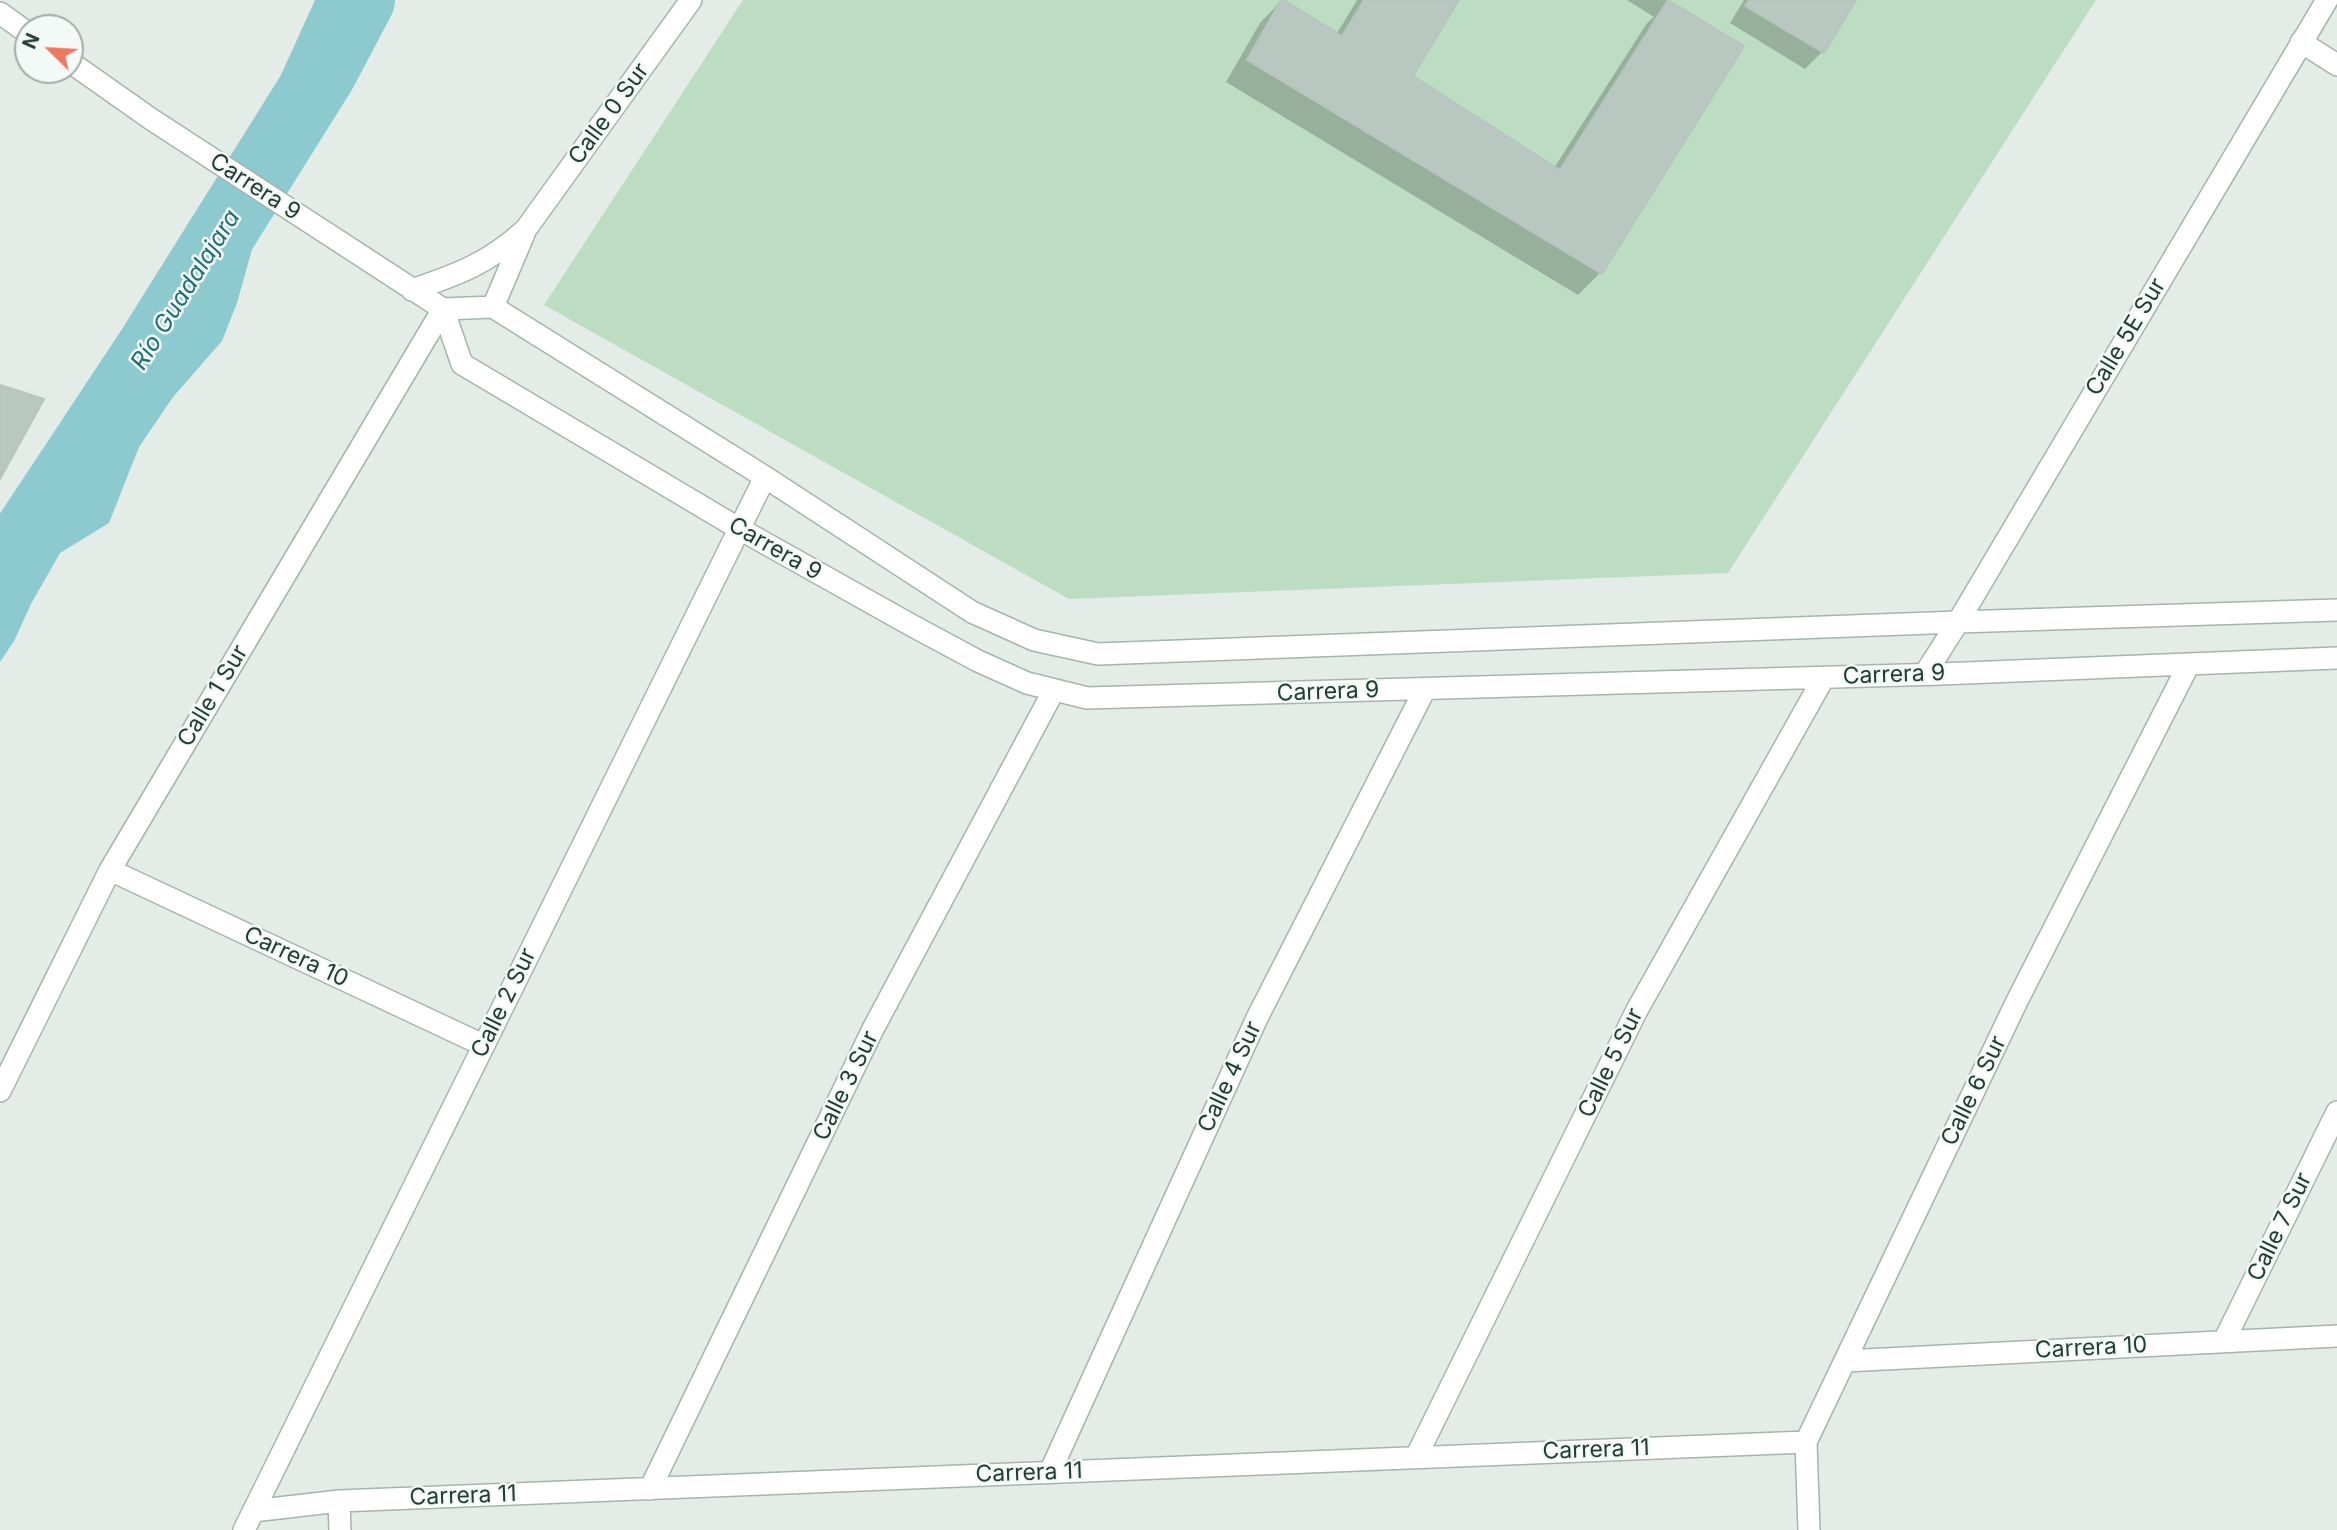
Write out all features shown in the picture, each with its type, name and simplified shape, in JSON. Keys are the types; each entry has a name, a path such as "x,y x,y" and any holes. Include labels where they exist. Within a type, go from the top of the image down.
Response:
{"street":[{"name":"Calle 0 Sur","path":"526,229 691,0"},
{"name":"Calle 5E Sur","path":"1925,674 2327,0"},
{"path":"2301,42 2337,65"},
{"name":"Carrera 9","path":"84,72 151,119 443,309 462,364 738,528 978,661 1027,683 1087,698 1925,674 2337,658"},
{"path":"412,290 464,272 487,260 508,246 526,229"},
{"path":"443,309 493,307 526,229"},
{"name":"Carrera 9","path":"493,307 765,477 972,612 1034,640 1098,654 2337,610"},
{"name":"Calle 1 Sur","path":"0,1091 110,870 443,309"},
{"name":"Calle 2 Sur","path":"249,1521 765,477"},
{"name":"Calle 6 Sur","path":"1809,1530 1805,1442 2017,1001 2189,664"},
{"name":"Calle 5 Sur","path":"1416,1458 1637,1010 1824,677"},
{"name":"Calle 4 Sur","path":"1050,1472 1257,1018 1425,689"},
{"name":"Calle 3 Sur","path":"650,1489 873,1028 1054,690"},
{"name":"Carrera 10","path":"110,870 483,1045"},
{"name":"Calle 7 Sur","path":"2224,1342 2337,1112"},
{"name":"Carrera 10","path":"1845,1360 2337,1336"},
{"name":"Carrera 11","path":"249,1521 339,1501 1805,1442"},
{"path":"339,1501 340,1530"}],"green space":[{"path":"743,0 2096,0 1728,573 1069,599 544,305"}],"water":[{"path":"315,0 356,0 316,87 301,151 256,235 237,303 222,341 173,397 139,447 109,523 60,553 14,641 0,662 0,584 33,526 79,498 107,430 143,375 190,321 202,291 222,221 266,138 281,75"}],"pier":[{"path":"256,149 293,173 262,231 225,207"}],"building":[{"path":"1281,0 1342,36 1364,0 1459,0 1413,76 1560,170 1668,0 1744,46 1602,274 1247,60"},
{"path":"1749,0 1856,0 1824,53 1745,6"},
{"path":"0,385 44,399 0,479"}],"waterway":[{"name":"Río Guadalajara","path":"0,575 149,350 323,72 361,0"}]}
